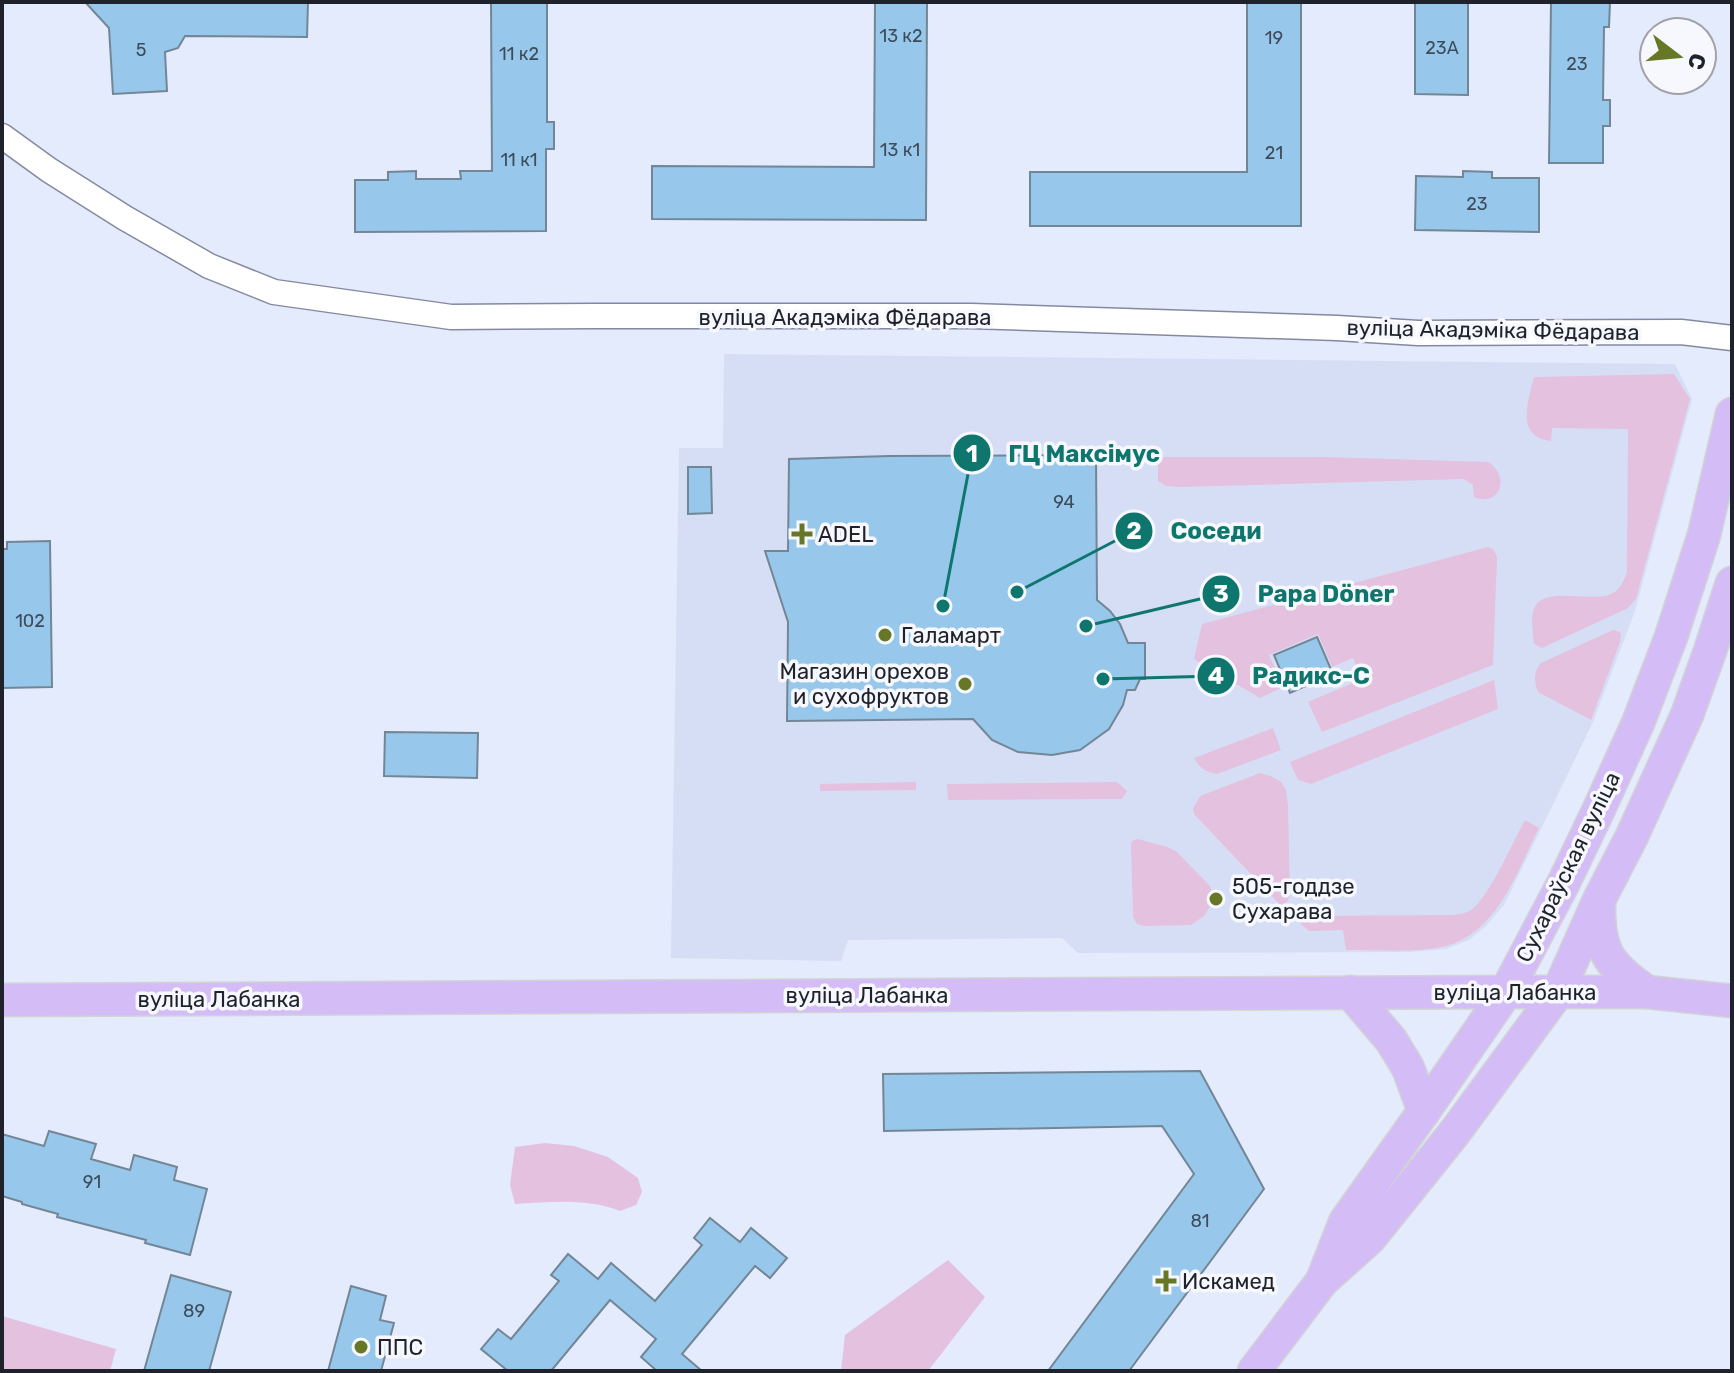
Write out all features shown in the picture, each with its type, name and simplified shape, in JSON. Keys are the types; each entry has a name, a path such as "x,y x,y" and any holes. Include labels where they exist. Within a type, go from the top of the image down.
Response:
{"main road":[{"name":"Сухараўская вуліца","path":"1322,1281 1345,1222 1506,992 1564,882 1638,723 1671,637 1704,535 1732,414"},
{"name":"Сухараўская вуліца","path":"1254,1371 1322,1281 1378,1228 1455,1132 1558,992 1687,715 1732,583"},
{"path":"1599,900 1602,943 1611,962 1625,977 1647,992"},
{"path":"1350,992 1391,1040 1408,1068 1424,1111"},
{"name":"вуліца Лабанка","path":"2,1000 1647,992 1732,1001"}],"street":[{"name":"вуліца Акадэміка Фёдарава","path":"2,136 125,218 209,266 274,292 451,317 971,316 1418,333 1681,332 1732,338"}],"shaded area":[{"path":"724,354 1675,364 1692,399 1635,611 1593,722 1504,905 1469,940 1446,949 1410,952 1078,953 1062,938 848,940 841,961 671,958 679,448 723,448"},
{"path":"1674,374 1690,399 1636,599 1628,608 1542,648 1534,644 1532,616 1538,603 1556,596 1604,596 1620,587 1627,572 1628,429 1552,428 1551,441 1540,438 1532,433 1527,417 1534,377"},
{"path":"1158,457 1324,457 1488,462 1495,468 1501,482 1496,494 1483,499 1474,497 1473,485 1464,479 1166,486 1158,481"},
{"path":"1488,547 1494,550 1497,557 1493,665 1322,732 1308,702 1362,679 1353,658 1332,667 1318,634 1269,655 1283,687 1260,698 1194,659 1202,624"},
{"path":"1613,630 1620,632 1620,642 1591,720 1538,692 1535,677 1541,663"},
{"path":"1494,680 1498,709 1311,784 1298,780 1290,762"},
{"path":"1273,728 1281,750 1217,774 1203,769 1194,758"},
{"path":"1260,773 1281,782 1286,790 1290,896 1283,908 1194,814 1193,809 1200,796"},
{"path":"916,782 916,790 820,791 820,784"},
{"path":"1117,782 1127,791 1122,799 948,800 947,784"},
{"path":"1525,820 1539,828 1514,881 1492,914 1464,939 1423,950 1346,950 1343,930 1309,931 1295,919 1306,916 1452,915 1469,911 1478,904 1493,882"},
{"path":"1138,839 1177,852 1210,886 1213,895 1211,905 1204,916 1191,925 1137,924 1133,917 1131,843"},
{"path":"545,1143 574,1146 608,1157 638,1178 642,1192 636,1205 620,1211 582,1203 515,1204 510,1185 515,1147"},
{"path":"948,1260 985,1297 928,1371 841,1371 845,1335"},
{"path":"2,1316 116,1349 110,1371 2,1371"}],"building":[{"path":"85,2 308,2 307,37 185,36 178,48 165,52 167,91 113,94 109,28"},
{"path":"491,2 547,2 547,122 554,122 554,149 546,149 546,231 355,232 355,180 388,180 388,172 416,171 416,179 461,179 460,171 492,171"},
{"path":"875,2 927,2 926,220 652,219 652,166 874,167"},
{"path":"1247,2 1301,2 1301,226 1030,226 1030,172 1247,172"},
{"path":"1415,2 1468,2 1468,95 1415,94"},
{"path":"1551,2 1610,2 1609,27 1604,27 1603,100 1610,100 1610,126 1603,126 1603,163 1549,163"},
{"path":"1463,171 1492,172 1492,178 1539,178 1539,232 1415,230 1416,176 1463,177"},
{"path":"1096,455 1097,600 1120,624 1128,643 1145,643 1145,679 1140,679 1135,690 1127,690 1123,705 1109,729 1080,750 1052,755 1018,752 992,740 973,719 787,721 788,622 765,551 788,551 789,459"},
{"path":"688,467 711,467 712,513 688,514"},
{"path":"50,541 52,687 2,688 2,549 7,549 7,542"},
{"path":"1317,637 1333,674 1290,693 1274,655"},
{"path":"385,732 478,733 477,778 384,776"},
{"path":"1200,1071 1264,1189 1129,1371 1048,1371 1194,1174 1162,1126 884,1131 883,1074"},
{"path":"49,1131 96,1144 91,1159 130,1170 134,1155 177,1167 174,1180 207,1189 190,1255 57,1217 58,1214 2,1196 2,1134 44,1146"},
{"path":"710,1218 740,1242 751,1228 787,1258 770,1278 755,1266 682,1354 702,1371 657,1371 641,1357 656,1339 610,1300 551,1371 508,1371 481,1349 498,1329 511,1339 559,1281 551,1275 568,1254 598,1279 611,1263 655,1301 702,1245 694,1238"},
{"path":"171,1275 231,1292 209,1371 144,1371"},
{"name":"ППС","path":"351,1286 386,1296 380,1320 394,1323 381,1371 328,1371"}],"place":[{"name":"ADEL","path":"802,534"},
{"name":"Соседи","path":"1017,592"},
{"name":"ГЦ Максімус","path":"943,606"},
{"name":"Papa Döner","path":"1086,626"},
{"name":"Галамарт","path":"885,635"},
{"name":"Радикс-С","path":"1103,679"},
{"name":"Магазин орехов и сухофруктов","path":"965,684"},
{"name":"505-годдзе Сухарава","path":"1216,899"},
{"name":"Искамед","path":"1166,1281"},
{"name":"ППС","path":"361,1347"}]}
